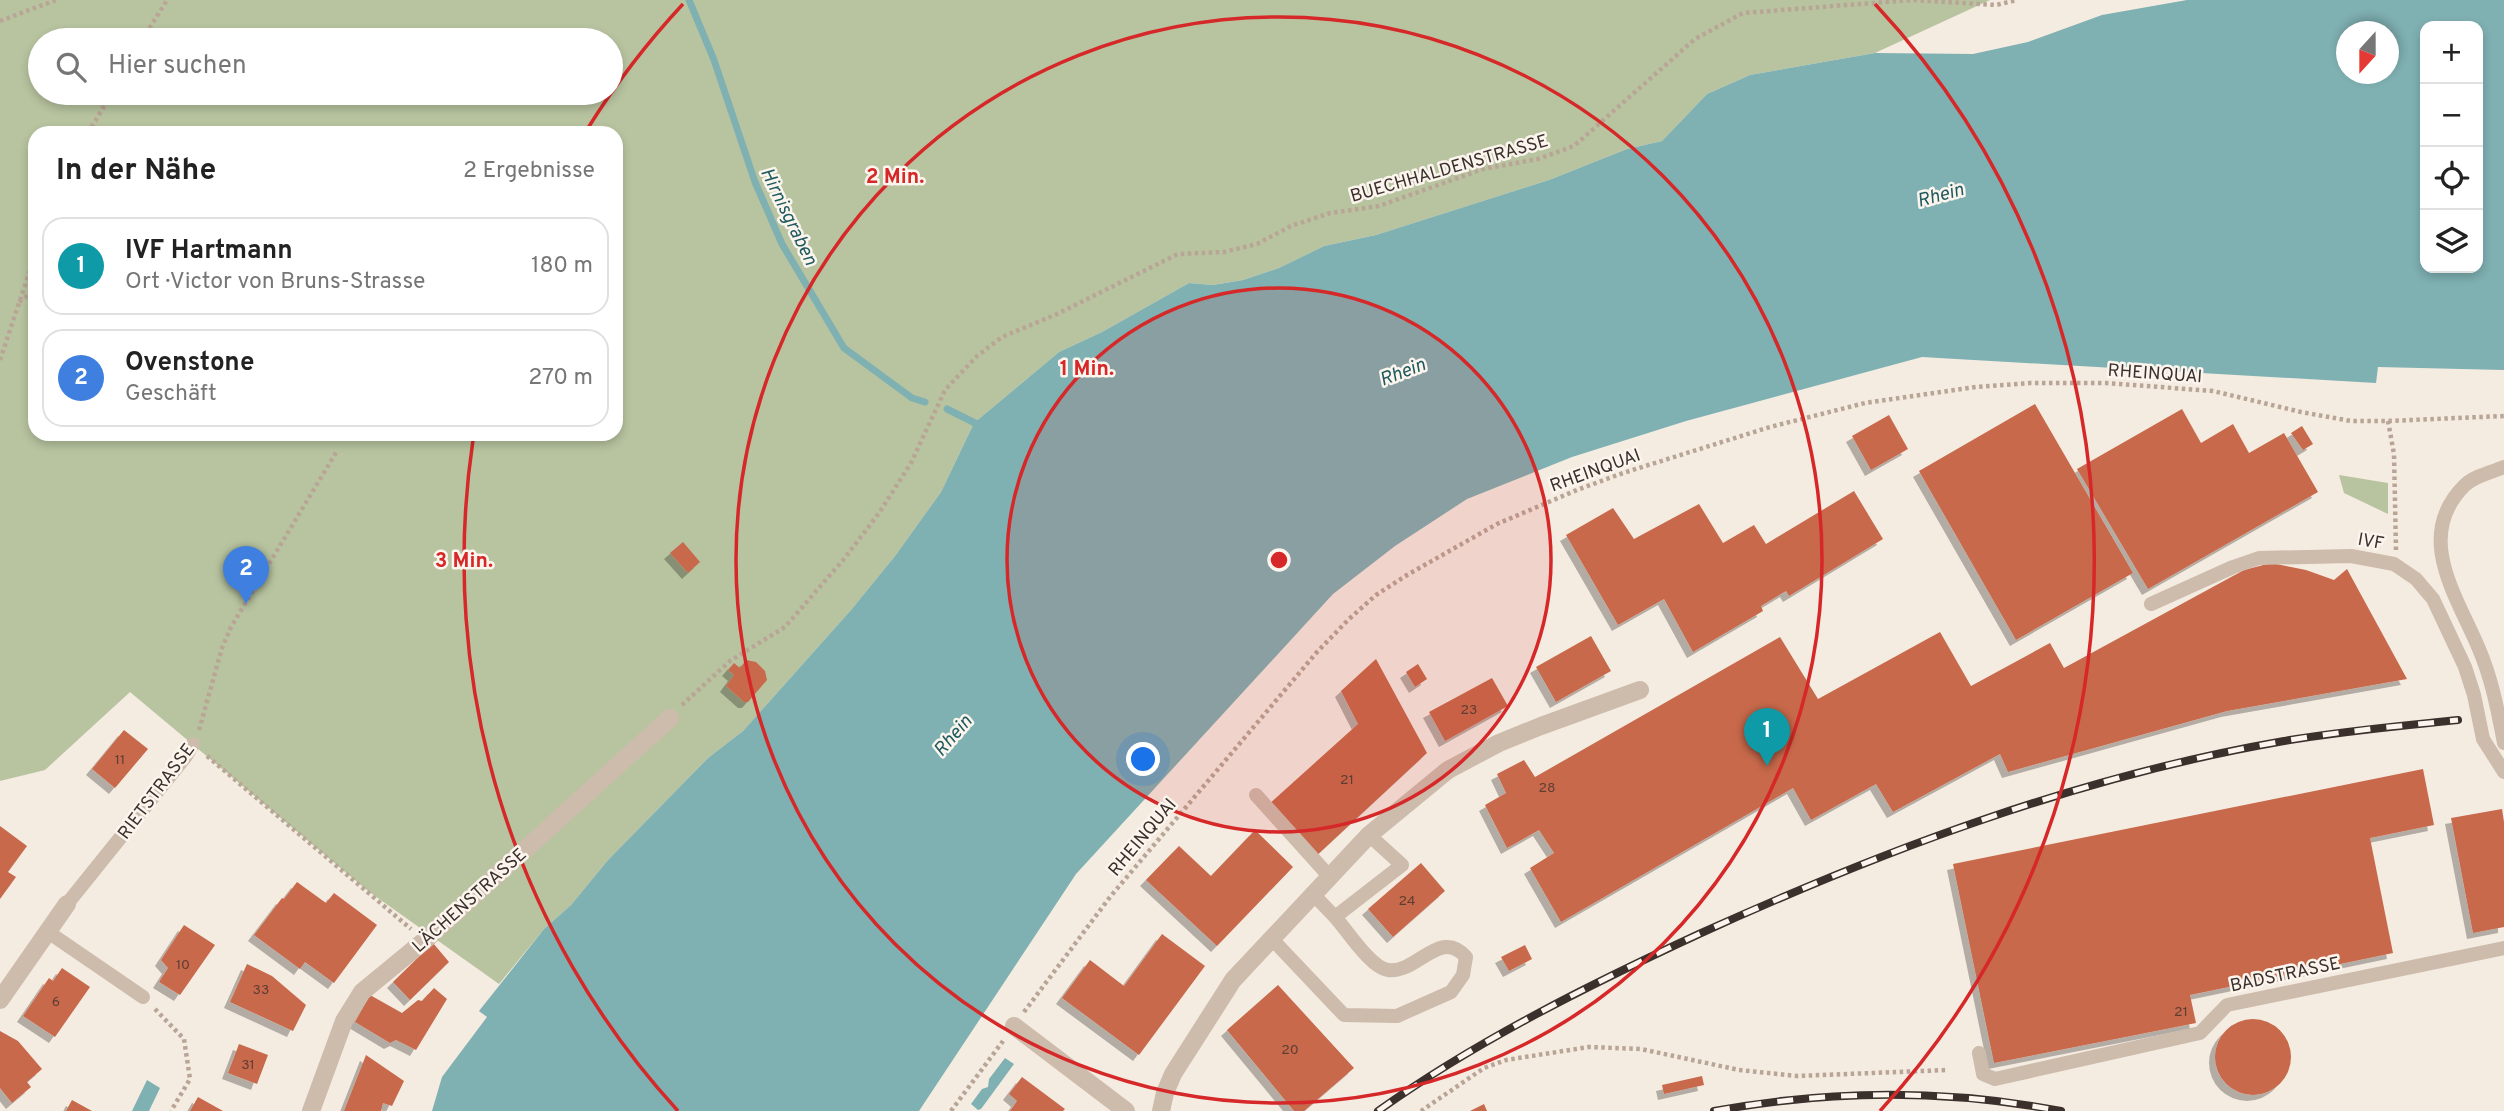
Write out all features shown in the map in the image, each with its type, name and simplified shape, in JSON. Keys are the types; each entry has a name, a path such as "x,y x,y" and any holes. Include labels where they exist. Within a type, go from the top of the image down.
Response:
{"street":[{"path":"1161,1111 1165,1093 1181,1062 1233,980 1369,835 1455,766 1499,743 1640,690"},
{"name":"LÄCHENSTRASSE","path":"311,1111 344,1021 362,992 424,941 670,718"},
{"name":"RIETSTRASSE","path":"0,1000 67,904"},
{"path":"1014,1026 1126,1111"}],"lane":[{"path":"2504,467 2466,483 2445,511 2440,541 2448,582 2480,651 2496,703 2504,743"},
{"name":"IVF","path":"2151,604 2259,558 2351,555 2394,564 2416,579 2433,599 2465,667 2483,739 2504,772"},
{"name":"RIETSTRASSE","path":"67,904 193,744"},
{"path":"1256,795 1329,876"},
{"path":"1335,917 1402,865 1369,835"},
{"path":"1271,938 1344,1015 1397,1016 1451,992 1463,975 1466,957 1459,949 1443,946 1402,968 1388,970 1374,964 1312,893"},
{"path":"48,932 143,997"},
{"name":"BADSTRASSE","path":"1979,1053 1983,1074 1995,1079 2200,1033 2227,1005 2504,948"}],"path":[{"path":"0,21 55,0"},
{"path":"150,28 167,0"},
{"name":"BUECHHALDENSTRASSE","path":"670,718 730,661 785,627 844,559 879,513 911,463 945,390 977,356 1002,337 1057,314 1178,254 1224,252 1256,244 1291,226 1330,214 1379,206 1483,169 1538,159 1574,146 1695,40 1743,13 1913,0 1996,5 2017,0"},
{"path":"92,126 104,105"},
{"path":"0,360 28,274"},
{"path":"17,303 28,295"},
{"name":"RHEINQUAI","path":"951,1111 1110,897 1317,652 1376,596 1407,575 1497,524 1623,473 1770,426 1865,403 1976,387 2030,383 2106,383 2213,391 2324,417 2388,421 2504,416"},
{"path":"2388,421 2394,454 2394,564"},
{"name":"RIETSTRASSE","path":"193,744 231,627 337,451"},
{"path":"193,744 424,941"},
{"path":"143,997 184,1039 190,1079 171,1111"},
{"path":"1421,1111 1484,1068 1506,1060 1589,1047 1641,1049 1739,1070 1797,1076 1947,1070"}],"green space":[{"path":"0,0 1990,0 1875,53 1750,75 1707,94 1662,141 1627,149 1549,180 1376,235 1324,246 1279,268 1243,280 1213,285 1189,283 1102,332 1059,352 974,423 941,492 895,556 851,610 743,731 708,758 608,860 571,905 544,929 499,984 368,891 130,692 45,770 0,781"},
{"path":"2339,475 2388,483 2388,514 2344,493"}],"water":[{"name":"Rhein","path":"2187,0 2504,0 2504,370 2378,367 2376,383 1922,357 1686,421 1572,457 1467,499 1395,546 1333,594 1076,874 919,1111 432,1111 442,1077 487,1017 479,1011 544,929 571,905 608,860 708,758 743,731 851,610 895,556 941,492 974,423 1059,352 1102,332 1189,283 1213,285 1243,280 1279,268 1324,246 1376,235 1549,180 1627,149 1662,141 1707,94 1750,75 1875,53 1973,54 2028,42 2102,15"},
{"path":"1005,1058 1014,1064 978,1110 971,1104 982,1089 988,1087 989,1079"},
{"path":"147,1080 160,1088 149,1111 132,1111"}],"building":[{"path":"2035,404 2133,573 2016,640 1919,471"},
{"path":"2182,409 2201,443 2233,424 2249,453 2284,433 2318,492 2148,589 2077,469"},
{"path":"1889,415 1908,449 1871,470 1852,436"},
{"path":"2302,426 2313,444 2303,450 2291,433"},
{"path":"1854,491 1883,539 1789,596 1786,591 1761,606 1763,611 1693,652 1664,599 1618,625 1566,535 1613,508 1634,539 1699,504 1723,543 1754,525 1766,544"},
{"path":"683,542 700,562 688,573 670,553"},
{"path":"2271,563 2306,570 2334,580 2347,569 2407,679 2227,711 2008,772 2000,754 1893,812 1876,784 1811,820 1793,788 1561,922 1530,868 1554,853 1539,830 1507,848 1485,805 1506,793 1497,774 1524,760 1535,777 1780,637 1818,699 1940,632 1971,686 2050,643 2064,668 2244,570"},
{"path":"1591,636 1611,671 1556,702 1536,667"},
{"path":"1376,659 1427,753 1315,857 1268,805 1358,724 1341,691"},
{"path":"746,660 756,662 765,671 767,680 748,702 744,702 726,686 734,675 728,670 734,663 740,668"},
{"path":"1418,664 1427,679 1415,687 1406,672"},
{"path":"1492,678 1508,706 1445,741 1429,712"},
{"path":"124,730 148,749 115,788 92,769"},
{"path":"2423,769 2434,825 2370,838 2393,953 2190,995 2196,1023 1994,1063 1953,864"},
{"path":"2502,809 2504,927 2473,933 2451,818"},
{"path":"0,826 27,846 8,872 16,877 0,899"},
{"path":"1255,830 1293,867 1217,946 1146,880 1179,846 1211,876"},
{"path":"1421,863 1445,891 1393,937 1368,909"},
{"path":"297,882 326,903 334,893 377,925 334,983 305,962 300,969 254,935"},
{"path":"184,925 215,945 180,995 159,982 168,968 161,960"},
{"path":"1162,934 1205,966 1139,1055 1062,998 1090,960 1124,986"},
{"path":"433,943 449,962 410,1000 393,982"},
{"path":"1525,945 1532,959 1509,971 1501,957"},
{"path":"247,964 272,976 306,1005 293,1031 230,1002"},
{"path":"62,968 90,987 55,1037 23,1016 49,978 53,981"},
{"path":"1278,985 1354,1068 1304,1111 1294,1111 1227,1030"},
{"path":"434,988 447,999 416,1050 396,1040 390,1043 355,1022 370,995 402,1013 418,1000 422,1001"},
{"path":"2246,1019 2260,1019 2274,1025 2285,1036 2291,1057 2288,1072 2280,1084 2260,1095 2246,1095 2232,1089 2221,1078 2215,1064 2215,1050 2221,1036 2232,1025"},
{"path":"0,1031 18,1041 42,1069 27,1082 31,1087 12,1103 0,1088"},
{"path":"239,1044 268,1055 257,1084 228,1073"},
{"path":"366,1055 404,1081 392,1106 383,1103 381,1111 344,1111"},
{"path":"1702,1076 1704,1085 1664,1094 1662,1085"},
{"path":"1022,1077 1065,1109 1010,1111 1017,1101 1009,1094"},
{"path":"198,1097 223,1111 190,1111"},
{"path":"72,1100 92,1111 66,1111"},
{"path":"1484,1104 1487,1111 1470,1111"}],"waterway":[{"name":"Hirnisgraben","path":"689,0 714,60 755,182 782,244 844,348 912,398 925,402"},
{"name":"Hirnisgraben","path":"947,409 981,426"}],"railway":[{"path":"1378,1111 1495,1037 1616,973 1770,903 1913,845 2059,795 2208,756 2328,734 2458,720"},
{"path":"1714,1111 1801,1099 1888,1095 1974,1099 2061,1111"}],"place":[{"name":"Ovenstone","path":"246,604"},
{"name":"IVF Hartmann","path":"1767,766"}]}
